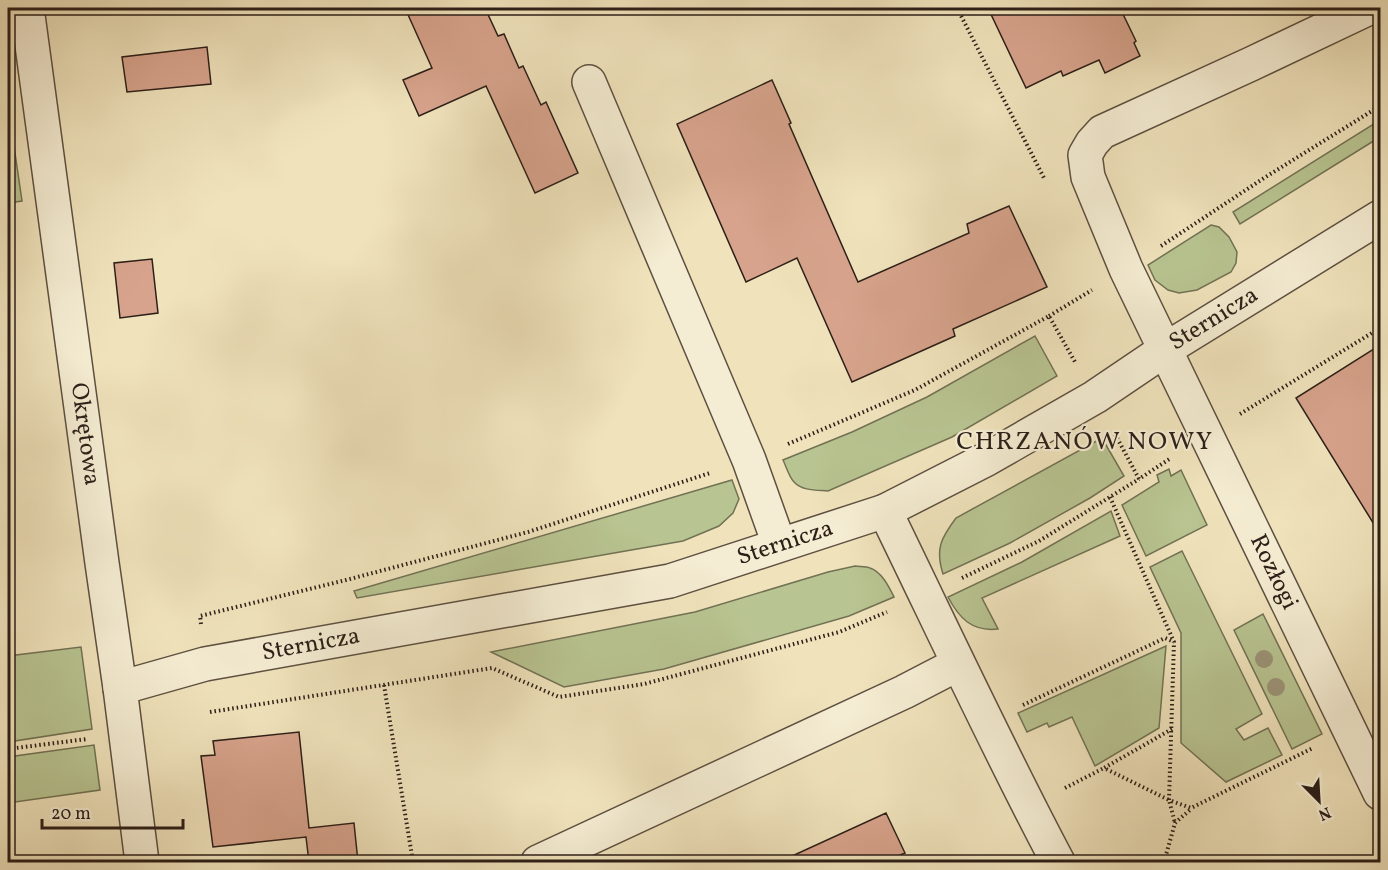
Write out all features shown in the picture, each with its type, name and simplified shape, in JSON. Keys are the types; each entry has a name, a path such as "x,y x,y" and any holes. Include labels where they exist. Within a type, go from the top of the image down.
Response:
{"street":[{"name":"Okrętowa","path":"27,8 142,862"},
{"name":"Rozłogi","path":"1369,8 1102,132 1092,142 1085,155 1088,177 1126,269 1380,793"},
{"path":"589,82 749,460 779,544"},
{"name":"Sternicza","path":"120,688 205,664 670,581 885,511 987,459 1095,397 1166,349 1380,216"},
{"path":"885,511 958,664 1058,862"},
{"path":"538,862 904,692 958,664"}],"path":[{"path":"957,8 1046,183"},
{"path":"1264,178 1380,106"},
{"path":"201,625 200,616 528,532 749,460"},
{"path":"210,712 492,668 559,697 644,684 839,632 926,595 1039,541 1139,479"},
{"path":"1110,497 1174,642 1169,800 1174,823 1164,862"},
{"path":"987,722 1165,638 1174,642"},
{"path":"384,685 413,862"},
{"path":"1172,729 1104,768 1169,800 1191,808"},
{"path":"1174,823 1191,808 1350,730"},
{"path":"8,749 88,739"}],"green space":[{"path":"8,105 22,201 8,203"},
{"path":"1380,120 1380,137 1240,224 1233,212"},
{"path":"1211,225 1219,227 1229,237 1237,252 1236,263 1231,272 1197,290 1179,293 1168,290 1155,280 1148,265"},
{"path":"1035,336 1057,376 952,437 828,491 801,487 791,477 783,460 852,432 927,397"},
{"path":"1102,438 1124,476 1010,543 943,574 940,558 941,544 956,518"},
{"path":"1169,469 1171,476 1181,470 1207,525 1146,556 1122,505 1159,482 1157,475"},
{"path":"732,480 739,499 733,513 719,526 683,541 357,598 354,591"},
{"path":"1111,511 1120,536 982,598 998,629 981,628 967,622 948,597 1022,562"},
{"path":"1182,551 1262,714 1236,729 1244,740 1268,728 1282,755 1226,782 1181,743 1181,633 1150,567"},
{"path":"855,566 868,567 878,573 885,580 894,597 849,616 664,669 564,687 491,652 695,612"},
{"path":"1263,614 1322,734 1292,749 1234,630"},
{"path":"1166,646 1159,728 1095,766 1072,717 1049,727 1047,723 1027,732 1018,713"},
{"path":"81,647 92,729 8,742 8,656"},
{"path":"94,745 100,790 8,803 8,757"}],"building":[{"path":"405,8 485,8 498,36 504,34 519,68 523,66 541,105 546,102 578,173 535,193 486,86 419,116 403,80 432,68"},
{"path":"988,8 1120,8 1136,41 1134,43 1140,56 1105,73 1099,60 1063,76 1061,71 1026,88"},
{"path":"207,47 211,84 127,92 122,57"},
{"path":"772,80 858,282 969,233 967,224 1009,206 1047,287 953,329 955,336 852,382 797,258 746,282 677,124"},
{"path":"152,259 158,313 120,318 114,263"},
{"path":"1380,345 1380,534 1296,398"},
{"path":"299,732 309,828 354,823 358,862 309,862 306,837 213,847 201,756 215,755 213,741"},
{"path":"886,813 905,853 884,862 779,862"}],"district":[{"name":"CHRZANÓW NOWY","path":"1085,442"}]}
